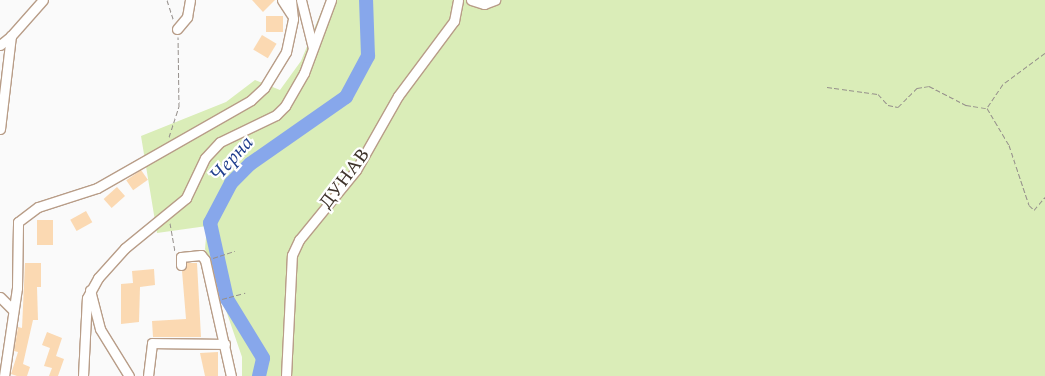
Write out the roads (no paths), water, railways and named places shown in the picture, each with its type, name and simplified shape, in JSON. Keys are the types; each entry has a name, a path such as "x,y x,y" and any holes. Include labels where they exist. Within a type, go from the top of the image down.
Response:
{"street":[{"path":"0,45 11,36 33,4 43,0"},
{"path":"176,28 187,17 190,0"},
{"path":"282,0 293,19"},
{"path":"4,376 22,219 38,207 97,188 264,88 286,52 293,19 291,0"},
{"path":"301,0 313,48"},
{"path":"83,376 90,290 125,248 186,198 205,158 220,142 276,116 285,106 313,48 331,0"},
{"name":"ДУНАВ","path":"286,376 292,255 299,240 356,170 398,96 454,21 458,0"},
{"path":"471,0 484,4 495,0"},
{"path":"0,129 11,36"},
{"path":"181,261 201,255 205,260 231,376"},
{"path":"90,290 100,329 129,376"},
{"path":"0,297 13,310"},
{"path":"148,376 152,343 225,344"}],"waterway":[{"name":"Черна","path":"259,376 263,358 227,299 210,223 231,183 250,164 346,97 368,56 366,0"}]}
